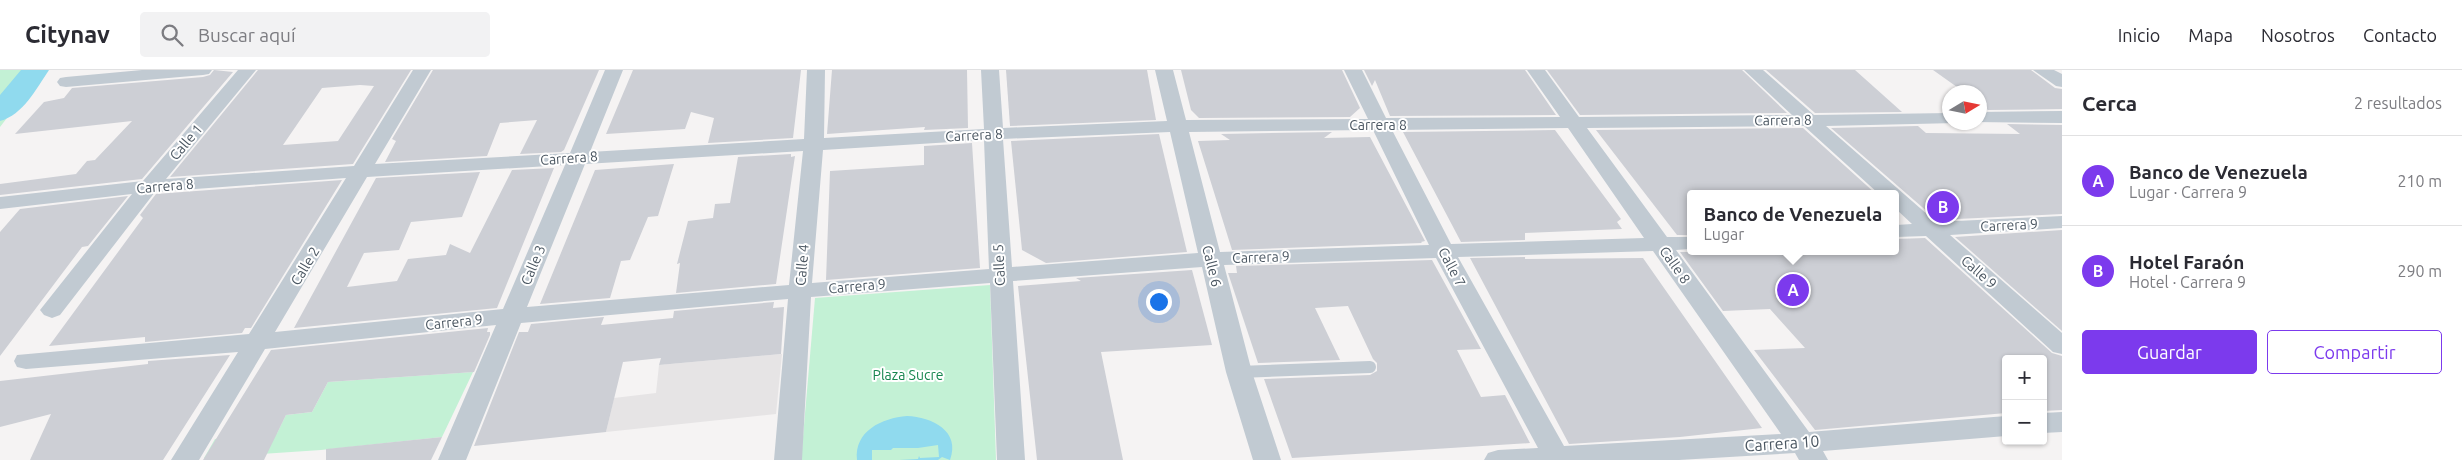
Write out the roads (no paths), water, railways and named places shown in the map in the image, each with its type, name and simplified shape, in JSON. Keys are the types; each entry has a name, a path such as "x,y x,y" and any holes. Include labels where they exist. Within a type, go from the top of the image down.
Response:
{"street":[{"path":"66,82 203,70"},
{"name":"Calle 1","path":"52,310 150,186 247,70"},
{"name":"Calle 2","path":"185,460 363,171 422,70"},
{"name":"Calle 3","path":"452,460 614,70"},
{"name":"Calle 4","path":"788,460 800,291 814,143 816,70"},
{"name":"Calle 5","path":"990,70 999,274 1011,460"},
{"name":"Calle 6","path":"1164,70 1239,372 1267,460"},
{"name":"Calle 7","path":"1353,70 1443,251 1557,458"},
{"name":"Calle 8","path":"1536,70 1575,122 1808,451"},
{"path":"1753,70 1887,190"},
{"path":"2042,70 2062,82"},
{"path":"1987,118 2062,117"},
{"name":"Carrera 8","path":"0,203 150,186 363,171 992,134 1178,126 1942,118"},
{"name":"Calle 9","path":"1899,201 2062,346"},
{"name":"Carrera 9","path":"1899,231 2062,222"},
{"name":"Carrera 9","path":"26,361 800,291 1210,259 1687,243"},
{"path":"2047,423 2062,422"},
{"name":"Carrera 10","path":"1498,460 1808,451 2002,427"}],"lane":[{"path":"1239,372 1370,367"}],"water":[{"path":"907,416 926,419 942,428 948,434 952,450 950,460 942,457 938,460 899,460 918,459 919,456 920,458 939,457 938,445 872,450 872,460 857,460 857,450 865,434 879,423"}],"waterway":[{"path":"0,112 17,95 35,70"}],"place":[{"name":"Hotel Faraón","path":"1943,207"},
{"name":"Banco de Venezuela","path":"1793,290"}],"park label":[{"name":"Plaza Sucre","path":"908,375"}]}
